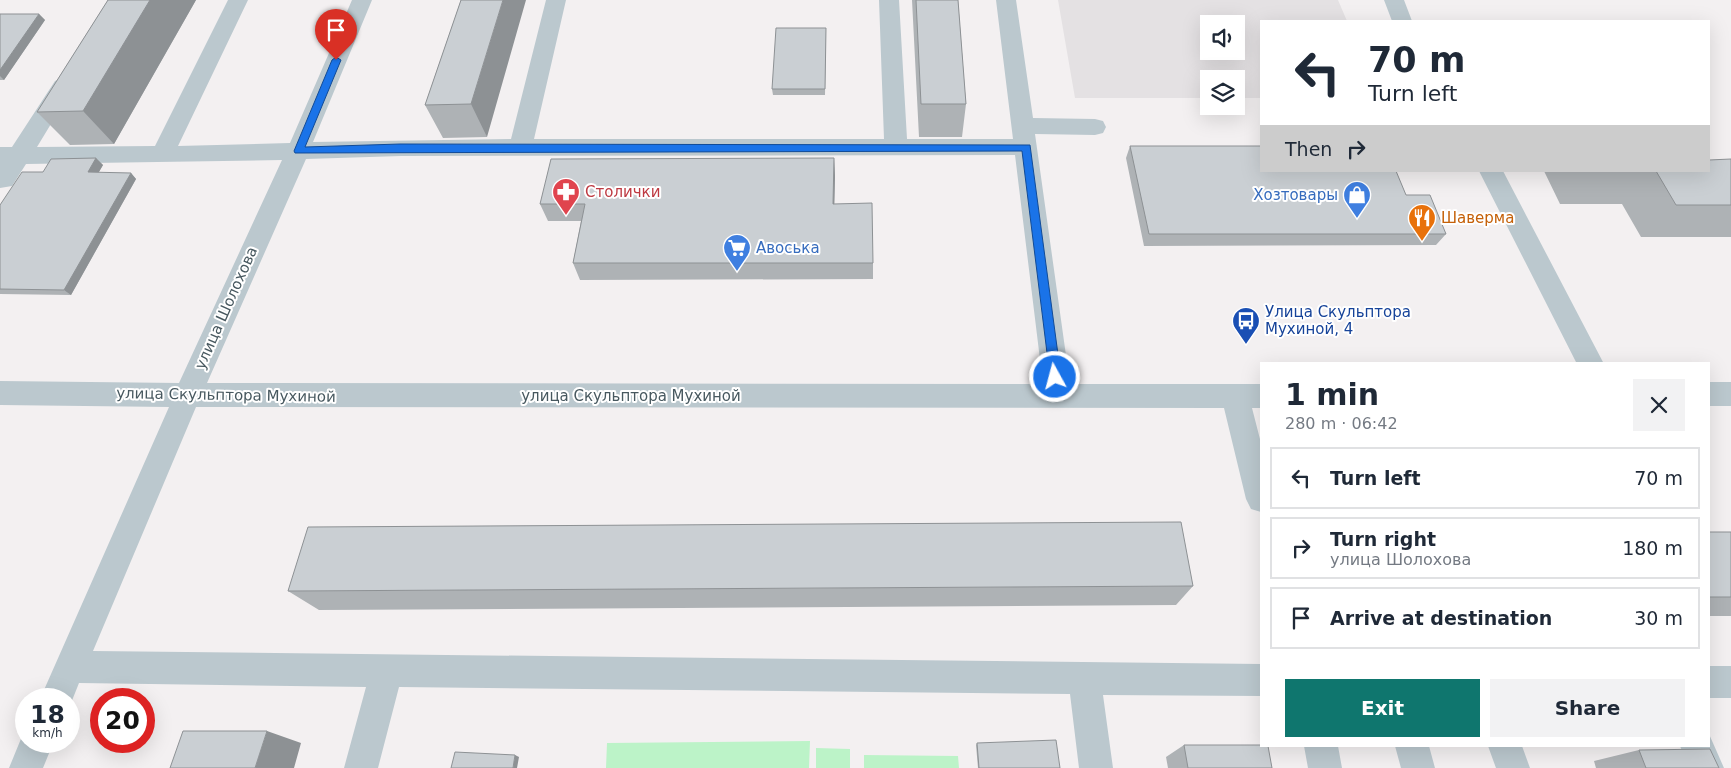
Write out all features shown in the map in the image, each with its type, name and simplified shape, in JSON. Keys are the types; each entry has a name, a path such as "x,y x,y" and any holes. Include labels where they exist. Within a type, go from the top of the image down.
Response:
{"street":[{"path":"162,155 238,0"},
{"name":"улица Шолохова","path":"60,688 188,393 298,151 362,0"},
{"path":"521,147 556,0"},
{"path":"889,0 896,148"},
{"path":"1006,0 1058,396"},
{"path":"1394,0 1402,20"},
{"path":"4,180 10,156 76,66"},
{"path":"10,156 162,155 521,147 896,148 1025,136 1095,126"},
{"path":"1492,172 1590,362"},
{"name":"улица Скульптора Мухиной","path":"0,393 188,393 304,396 1248,396"},
{"path":"1710,394 1731,394"},
{"path":"1248,396 1260,491"},
{"path":"69,667 1260,680"},
{"path":"361,768 387,671"},
{"path":"1084,678 1096,768"},
{"path":"1710,682 1731,682"},
{"path":"1321,747 1325,768"},
{"path":"1412,747 1418,768"},
{"path":"1505,747 1513,768"},
{"path":"1697,747 1707,768"},
{"path":"26,768 33,753"}],"shaded area":[{"path":"1058,0 1338,0 1347,20 1260,20 1260,98 1245,98 1245,70 1200,70 1200,98 1075,98"}],"green space":[{"path":"810,741 809,768 606,768 607,743"},
{"path":"816,748 850,749 850,768 816,768"},
{"path":"864,755 958,756 959,768 864,768"}],"building":[{"path":"108,0 150,0 83,111 37,112"},
{"path":"461,0 503,0 471,104 425,105"},
{"path":"916,0 958,0 966,104 921,104"},
{"path":"0,14 39,14 0,70"},
{"path":"776,28 826,28 825,89 772,89"},
{"path":"1130,146 1260,146 1260,172 1396,172 1406,195 1430,195 1446,234 1149,234"},
{"path":"96,158 88,172 131,173 64,290 0,289 0,205 22,172 43,172 51,159"},
{"path":"834,158 833,204 872,203 873,263 573,263 585,204 540,204 551,159"},
{"path":"1731,159 1731,205 1676,205 1657,172 1710,172 1710,160"},
{"path":"1181,522 1193,586 288,591 308,527"},
{"path":"1710,532 1731,532 1731,597 1710,597"},
{"path":"183,731 267,731 255,768 170,768"},
{"path":"1056,740 1060,768 979,768 977,743"},
{"path":"1184,745 1260,745 1260,747 1268,747 1272,768 1188,768"},
{"path":"1710,749 1719,768 1646,768 1639,750"},
{"path":"455,752 515,755 513,768 451,768"}],"place":[{"name":"Столички","path":"566,216"},
{"name":"Хозтовары","path":"1357,219"},
{"name":"Шаверма","path":"1422,242"},
{"name":"Авоська","path":"737,272"},
{"name":"Улица Скульптора Мухиной, 4","path":"1246,345"}],"route":[{"path":"336,60 298,151 539,147 1027,147 1055,377"}]}
